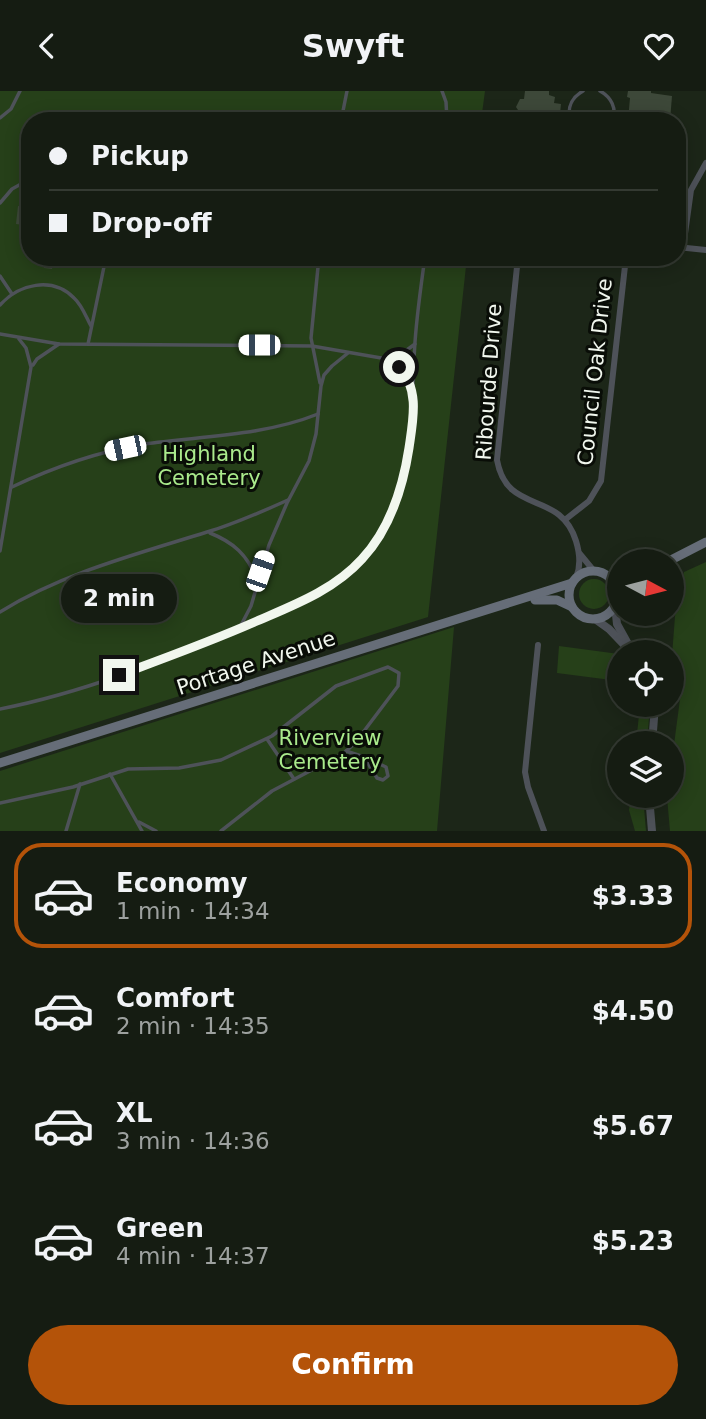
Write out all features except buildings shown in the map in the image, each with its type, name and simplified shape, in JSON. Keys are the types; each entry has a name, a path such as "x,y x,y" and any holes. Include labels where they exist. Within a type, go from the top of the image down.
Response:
{"main road":[{"path":"684,553 706,542"},
{"path":"607,575 594,571 574,581 569,591 572,607 582,616 594,619 607,615"},
{"name":"Portage Avenue","path":"0,763 486,609 523,600 574,581"},
{"name":"Portage Avenue","path":"523,600 557,600 572,607"}],"street":[{"path":"686,216 691,190 706,163"},
{"path":"686,248 706,250"},
{"name":"Ribourde Drive","path":"517,266 497,460 501,476 515,493 552,508 566,519"},
{"name":"Council Oak Drive","path":"566,519 589,501 601,481 625,266"},
{"path":"566,519 572,528 580,554 579,570 574,581"},
{"path":"580,554 594,571"},
{"path":"594,619 620,640"},
{"path":"538,645 525,772 544,831"},
{"path":"650,808 652,831"}],"lane":[{"path":"0,118 11,109 20,91"},
{"path":"343,112 347,91"},
{"path":"442,91 447,112"},
{"path":"569,112 569,104 583,91"},
{"path":"600,91 611,100 613,112"},
{"path":"0,202 21,184"},
{"path":"88,344 103,266"},
{"path":"318,266 312,346 321,386"},
{"path":"0,709 68,692 119,675 239,629 308,599 357,564 370,549 392,512 404,474 411,433 415,344 424,266"},
{"path":"0,276 12,294"},
{"path":"0,305 27,286 40,285 74,297 91,326"},
{"path":"0,334 60,344 312,346 387,359 400,355 415,344"},
{"path":"0,551 31,367 26,348 18,338"},
{"path":"31,367 37,359 60,344"},
{"path":"239,629 251,606 270,544 309,461 324,376 348,353"},
{"path":"387,359 407,376 413,387"},
{"path":"12,487 56,468 107,451 269,428 318,414"},
{"path":"0,612 42,590 137,552 208,532 289,499"},
{"path":"208,532 239,549 254,571 257,582"},
{"path":"0,803 80,785 128,769 179,768 211,763 242,752 267,739 336,686 388,667 395,670 400,677 398,686 373,722 346,751 272,791 221,831"},
{"path":"267,739 294,779"},
{"path":"346,751 364,757 386,767 389,773 386,778 377,778 364,757"},
{"path":"110,774 142,831"},
{"path":"66,831 80,785"},
{"path":"137,821 156,831"}],"green space":[{"name":"Highland Cemetery","path":"0,91 485,91 482,112 21,112 21,266 466,266 428,617 0,753"},
{"path":"706,562 706,831 670,831 668,808 684,808 684,731 676,731 678,717 684,717 684,640 673,640 674,627 684,627 684,572"},
{"path":"594,579 607,588 607,600 604,604 594,609 584,604 579,594 584,584"},
{"name":"Riverview Cemetery","path":"454,627 437,831 0,831 0,771"},
{"path":"559,646 607,652 607,679 557,673"},
{"path":"639,717 649,717 648,731 637,731"},
{"path":"644,808 646,831 635,831 629,810"}],"route":[{"path":"119,675 308,599 343,576 363,558 392,512 404,474 413,414 413,387 399,367"}]}
